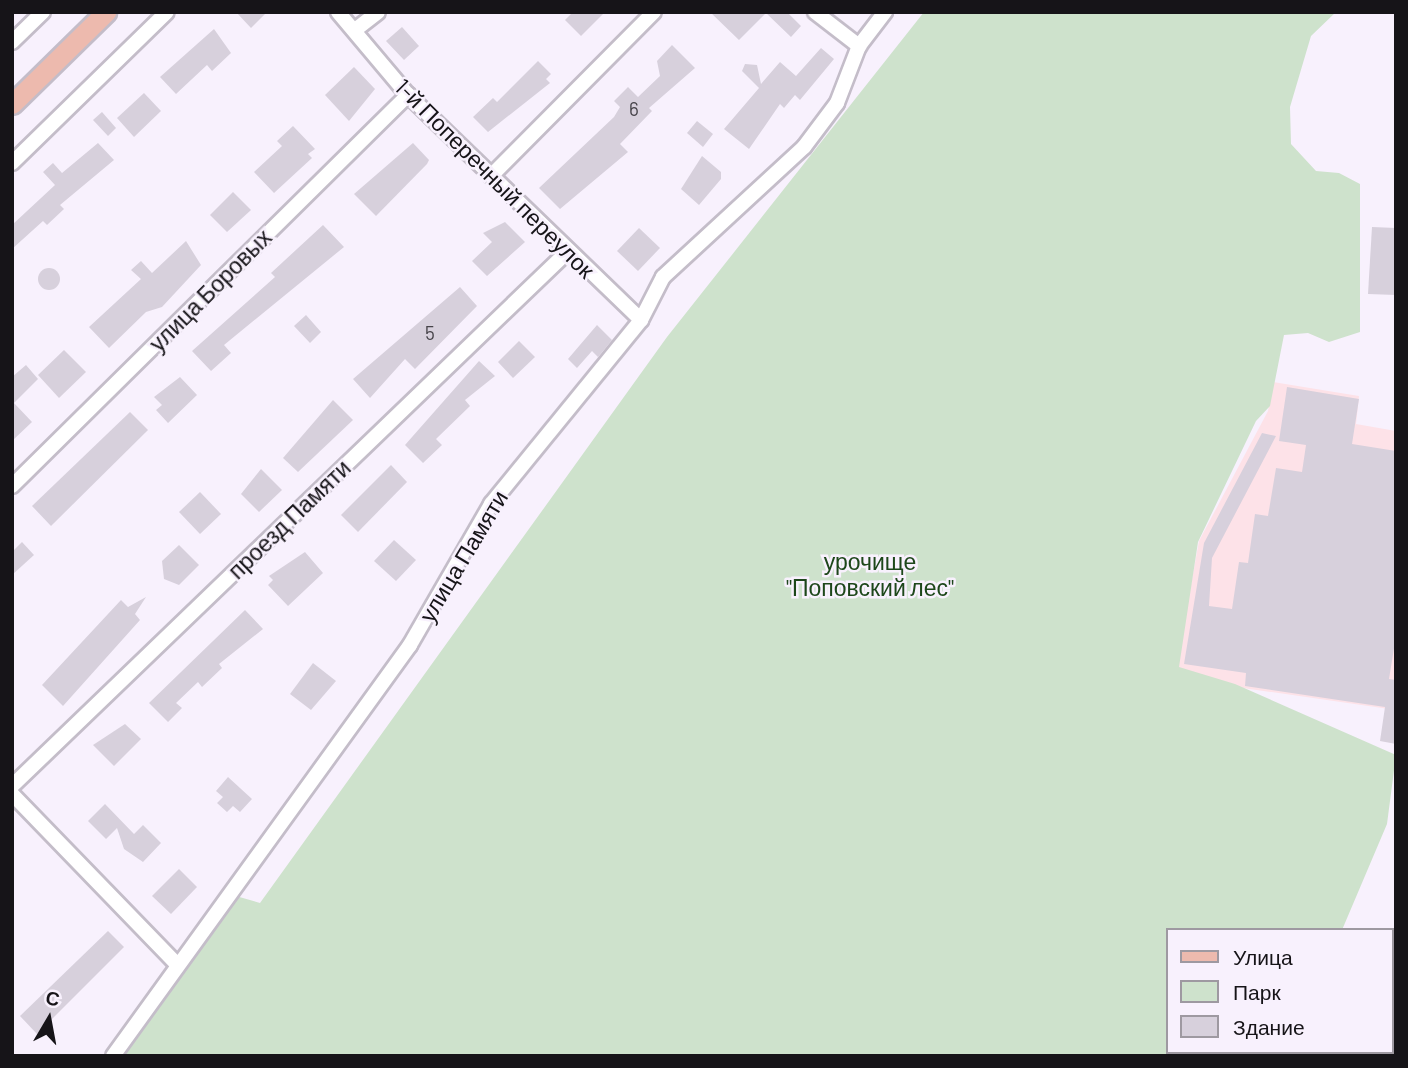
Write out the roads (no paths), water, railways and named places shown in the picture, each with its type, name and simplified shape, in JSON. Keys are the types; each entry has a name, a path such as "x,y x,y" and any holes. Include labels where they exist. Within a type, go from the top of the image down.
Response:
{"main road":[{"path":"12,104 106,12"}],"street":[{"path":"12,42 43,12"},
{"path":"12,163 167,12"},
{"name":"1-й Поперечный переулок","path":"338,12 408,95 566,253 641,320"},
{"path":"355,30 378,12"},
{"path":"491,176 654,12"},
{"path":"815,12 859,46"},
{"name":"улица Памяти","path":"113,1056 176,963 208,929 410,645 491,504 641,320 663,277 804,147 837,103 859,46 885,12"},
{"name":"улица Боровых","path":"12,486 408,95"},
{"name":"проезд Памяти","path":"12,786 566,253"},
{"path":"12,794 176,963"}],"park label":[{"name":"урочище \"Поповский лес\"","path":"870,574"}]}
